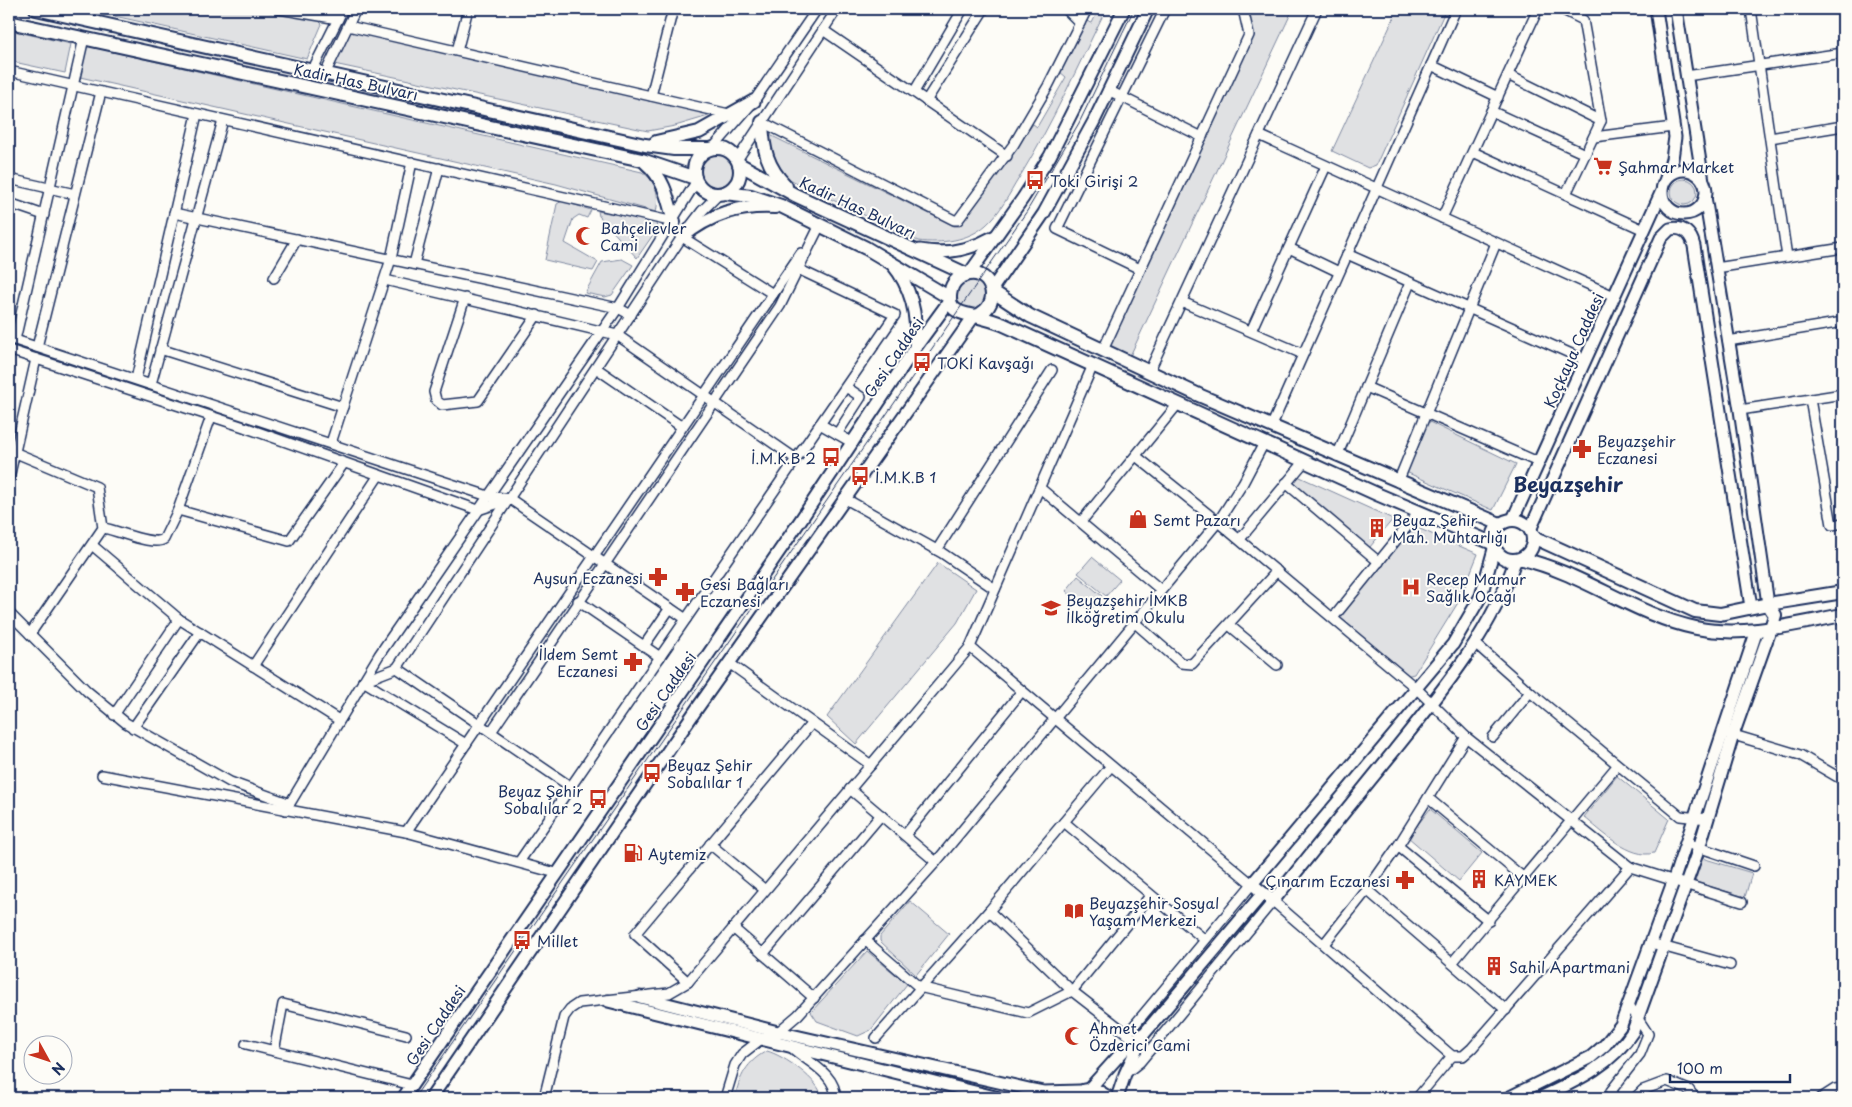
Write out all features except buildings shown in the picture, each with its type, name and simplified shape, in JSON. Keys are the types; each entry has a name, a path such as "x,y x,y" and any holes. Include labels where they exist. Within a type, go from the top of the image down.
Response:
{"highway":[{"name":"Kadir Has Bulvarı","path":"36,9 635,142 674,148 710,149"},
{"name":"Kadir Has Bulvarı","path":"9,22 642,160 695,180"},
{"path":"635,142 658,142 689,136 709,128 754,102"},
{"path":"762,122 764,146 770,167 795,195"},
{"path":"722,194 738,182 738,162 730,151 710,149 696,161 695,180 708,193 722,194 751,196 786,208 889,260 950,299 958,312 966,316 975,316 1002,324 1093,365 1493,546 1503,558 1556,570 1658,616 1683,625 1716,631 1757,630 1843,615"},
{"path":"642,160 660,179 674,222"},
{"name":"Kadir Has Bulvarı","path":"738,162 795,195 904,247 967,274"},
{"path":"682,237 702,222 727,211 757,207 786,208"},
{"path":"950,299 954,282 967,274 981,276 992,290 1030,316 1271,427 1500,524"},
{"path":"975,316 988,308 992,300 992,290"},
{"path":"1493,546 1495,530 1500,524 1513,520 1520,521 1532,533 1696,611 1720,614 1843,592"},
{"path":"1518,560 1531,550 1532,533"},
{"path":"1768,604 1775,615 1771,628"},
{"path":"1751,607 1749,619 1757,630"}],"main road":[{"path":"967,274 1050,156 1124,9"},
{"path":"992,290 1044,213 1148,9"},
{"path":"1656,9 1673,127 1674,148 1661,193 1667,208 1680,214 1687,214 1697,210 1705,197"},
{"path":"1676,9 1740,410 1768,604"},
{"path":"1666,178 1675,172 1685,170 1696,174 1703,181"},
{"name":"Koçkaya Caddesi","path":"1513,520 1661,193"},
{"path":"1674,228 1680,214"},
{"path":"1532,533 1661,238 1666,231 1674,228 1686,232 1692,238 1694,246 1751,607"},
{"path":"904,247 932,252 950,252 976,246 995,236"},
{"path":"889,260 900,275 913,304 916,320 915,348"},
{"name":"Gesi Caddesi","path":"403,1098 853,444 915,348 950,299"},
{"path":"431,1098 522,961 728,663 975,316"},
{"path":"1493,546 1481,596 1462,631 1417,689 1252,884 1273,901 1476,644 1518,560"},
{"path":"1540,1098 1605,1064 1626,1043 1638,1019 1656,945 1692,818 1771,628"},
{"path":"1508,1098 1597,1052 1617,1031 1684,886 1699,848 1708,819 1728,733 1757,630"},
{"path":"1462,631 1476,644"},
{"path":"1082,1093 1263,893"},
{"path":"640,997 778,1032 1043,1092 1082,1093 1095,1089 1110,1098"},
{"path":"608,1001 999,1098"},
{"path":"1117,1098 1135,1036"}],"street":[{"path":"279,9 324,13 338,19"},
{"path":"318,72 343,9"},
{"path":"318,72 348,26 356,9"},
{"path":"457,51 468,9"},
{"path":"651,96 673,9"},
{"path":"710,149 754,102 817,9"},
{"path":"738,162 762,122 837,9"},
{"path":"914,92 963,9"},
{"path":"926,101 984,9"},
{"path":"1066,9 1080,23"},
{"path":"762,122 954,220 958,220 1006,156 1048,86 1087,9"},
{"path":"1140,270 1057,229 1165,9"},
{"path":"1103,350 1248,35 1243,9"},
{"path":"1149,372 1317,9"},
{"path":"1271,427 1456,9"},
{"path":"1442,218 1538,9"},
{"path":"1561,9 1583,20 1601,121 1566,194"},
{"path":"1751,9 1787,257"},
{"path":"348,26 733,115"},
{"path":"823,30 1006,156"},
{"path":"84,38 44,215 12,339 488,496 510,499 686,619"},
{"path":"1686,76 1843,52"},
{"path":"1431,66 1498,97"},
{"path":"9,71 674,222"},
{"path":"1508,75 1601,121"},
{"path":"1108,90 1202,136"},
{"path":"37,347 101,92"},
{"path":"1491,111 1585,154"},
{"path":"136,379 197,114"},
{"path":"150,384 223,120"},
{"path":"1770,138 1843,126"},
{"path":"1594,137 1673,127"},
{"path":"1259,135 1614,296"},
{"path":"1473,152 1644,230"},
{"path":"331,443 391,259 412,162"},
{"path":"1251,331 1326,166"},
{"path":"414,264 439,168"},
{"path":"9,179 75,194"},
{"path":"287,807 363,681 478,510 618,308 674,222 695,180"},
{"path":"363,681 397,668 682,237 702,211 722,194"},
{"path":"9,203 44,215"},
{"path":"174,213 618,308 631,315"},
{"path":"491,732 780,306 820,225"},
{"path":"406,832 820,225"},
{"path":"682,237 774,294"},
{"path":"274,278 298,239"},
{"path":"1398,482 1496,243"},
{"path":"1288,248 1339,272"},
{"path":"1716,268 1843,248"},
{"path":"1347,254 1584,360"},
{"path":"519,862 895,315 798,269"},
{"path":"384,280 617,335 796,459"},
{"path":"1337,456 1410,282"},
{"path":"465,298 434,392 436,400 442,405 478,401 537,315"},
{"path":"1182,302 1303,354"},
{"path":"1728,341 1843,322"},
{"path":"160,349 343,406"},
{"path":"9,350 211,417 478,510 510,499"},
{"path":"9,478 12,451 36,359"},
{"path":"544,1098 567,1013 579,1003 669,993 688,982 970,647 1093,365"},
{"path":"596,368 682,427"},
{"path":"937,550 1052,370"},
{"path":"836,434 862,397 846,386"},
{"path":"1366,387 1538,462"},
{"path":"1740,410 1843,394"},
{"path":"1810,399 1832,525 1843,523"},
{"path":"1082,522 1178,404"},
{"path":"103,528 120,531 152,542 160,542 166,537 178,510 211,417"},
{"path":"820,424 853,444"},
{"path":"725,1098 735,1065 742,1054 760,1040 778,1032 798,1015 936,862 1218,522 1243,483 1264,443"},
{"path":"12,451 97,486 103,528 30,634"},
{"path":"1136,456 1240,539 1417,689 1466,737 1630,867 1684,886 1742,902"},
{"path":"1240,539 1304,461"},
{"path":"178,510 289,541 344,463"},
{"path":"253,666 379,475"},
{"path":"1286,483 1379,562"},
{"path":"1040,488 1161,590"},
{"path":"844,498 937,550 995,589"},
{"path":"1333,618 1419,512"},
{"path":"92,545 179,619 339,720"},
{"path":"1134,622 1187,665 1194,663 1278,571"},
{"path":"578,602 660,658"},
{"path":"644,646 670,608"},
{"path":"9,613 87,691 114,715 133,728 230,782 287,807"},
{"path":"114,715 179,619"},
{"path":"1229,625 1277,665"},
{"path":"133,728 200,632"},
{"path":"1476,644 1530,692 1680,816 1708,819"},
{"path":"970,647 1252,884 1205,940 1135,1036 1072,991 989,911"},
{"path":"728,663 871,764"},
{"path":"397,668 571,787"},
{"path":"363,681 466,744"},
{"path":"904,835 1022,691"},
{"path":"1493,737 1530,692"},
{"path":"688,982 635,934 812,722"},
{"path":"1728,733 1800,755 1843,780"},
{"path":"1324,944 1367,890 1398,846 1466,737"},
{"path":"876,1038 919,987 989,911 1111,766"},
{"path":"1452,963 1525,879 1618,766"},
{"path":"102,775 287,807 406,832 556,873"},
{"path":"850,789 936,862"},
{"path":"1428,798 1525,879"},
{"path":"763,954 881,815"},
{"path":"1064,822 1150,896 1205,940"},
{"path":"1686,843 1754,866"},
{"path":"710,844 765,890"},
{"path":"1398,846 1489,921"},
{"path":"1125,1074 1140,1062 1273,901 1452,1056 1457,1058 1468,1053 1630,867"},
{"path":"1367,890 1506,1010"},
{"path":"865,940 919,987 1028,1013 1072,991 1150,896"},
{"path":"733,928 814,998"},
{"path":"1656,945 1730,965"},
{"path":"274,1051 282,1004 406,1035"},
{"path":"1610,1098 1611,1091 1640,1054 1648,1034 1629,1005"},
{"path":"246,1044 412,1085"},
{"path":"792,1048 828,1076 836,1091 835,1098"},
{"path":"1417,1098 1452,1056"},
{"path":"1635,1098 1643,1090 1668,1081 1689,1090 1695,1098"},
{"path":"1825,1097 1835,1089 1843,1088"}],"shaded area":[{"path":"83,9 253,9 318,20 322,24 307,59"},
{"path":"1099,9 1106,9 1043,137 996,214 986,225 971,235 954,240 918,241 785,177 775,165 766,133 954,226 960,226 1033,124 1037,127 1066,77 1060,72 1086,21 1092,23"},
{"path":"1243,9 1293,9 1130,356 1103,344 1247,34"},
{"path":"1398,9 1446,9 1376,165 1368,168 1332,151"},
{"path":"350,29 712,115 675,126 648,131 334,64"},
{"path":"9,30 71,44 65,73 9,61"},
{"path":"87,46 642,172 651,180 656,189 656,212 556,184 80,77"},
{"path":"717,153 729,159 735,171 729,183 717,189 705,183 699,171 705,159"},
{"path":"1684,179 1693,183 1697,192 1693,201 1684,205 1675,201 1671,192 1675,183"},
{"path":"562,201 591,210 587,218 579,215 573,219 565,243 598,262 593,271 545,260 557,204"},
{"path":"598,211 656,222 657,229 637,258 599,216"},
{"path":"622,259 633,265 612,295 605,297 585,293 602,262"},
{"path":"971,280 982,284 986,295 982,306 971,310 960,306 956,295 960,284"},
{"path":"1421,418 1516,464 1493,510 1399,469"},
{"path":"1291,473 1393,519 1365,553 1283,483"},
{"path":"1406,523 1478,554 1459,601 1414,674 1406,676 1332,613"},
{"path":"1092,557 1120,580 1106,596 1078,573"},
{"path":"938,563 976,589 957,623 856,744 827,717"},
{"path":"1078,576 1102,596 1090,611 1066,591"},
{"path":"1617,776 1669,819 1654,853 1645,854 1626,848 1584,817"},
{"path":"1430,809 1482,853 1459,881 1408,837"},
{"path":"1702,858 1752,873 1745,897 1695,882"},
{"path":"910,901 949,934 916,975 880,941 880,936"},
{"path":"867,951 907,984 871,1030 858,1036 817,1021 811,1012"},
{"path":"767,1051 774,1053 800,1070 815,1084 822,1098 735,1098 745,1070 754,1060"}],"tram line":[{"path":"414,1098 1027,211 1079,123 1134,9"}],"place":[{"name":"Şahmar Market","path":"1603,166"},
{"name":"Toki Girişi 2","path":"1035,180"},
{"name":"Bahçelievler Cami","path":"585,236"},
{"name":"TOKİ Kavşağı","path":"922,362"},
{"name":"Beyazşehir Eczanesi","path":"1582,449"},
{"name":"İ.M.K.B 2","path":"831,457"},
{"name":"İ.M.K.B 1","path":"860,476"},
{"name":"Semt Pazarı","path":"1138,519"},
{"name":"Beyaz Şehir Mah. Muhtarlığı","path":"1377,528"},
{"name":"Aysun Eczanesi","path":"658,577"},
{"name":"Recep Mamur Sağlık Ocağı","path":"1411,587"},
{"name":"Gesi Bağları Eczanesi","path":"685,592"},
{"name":"Beyazşehir İMKB İlköğretim Okulu","path":"1051,608"},
{"name":"İldem Semt Eczanesi","path":"633,662"},
{"name":"Beyaz Şehir Sobalılar 1","path":"652,773"},
{"name":"Beyaz Şehir Sobalılar 2","path":"598,799"},
{"name":"Aytemiz","path":"633,853"},
{"name":"KAYMEK","path":"1479,879"},
{"name":"Çınarım Eczanesi","path":"1405,880"},
{"name":"Beyazşehir Sosyal Yaşam Merkezi","path":"1074,911"},
{"name":"Millet","path":"522,940"},
{"name":"Sahil Apartmani","path":"1494,966"},
{"name":"Ahmet Özderici Cami","path":"1074,1036"}],"district":[{"name":"Beyazşehir","path":"1568,484"}]}
